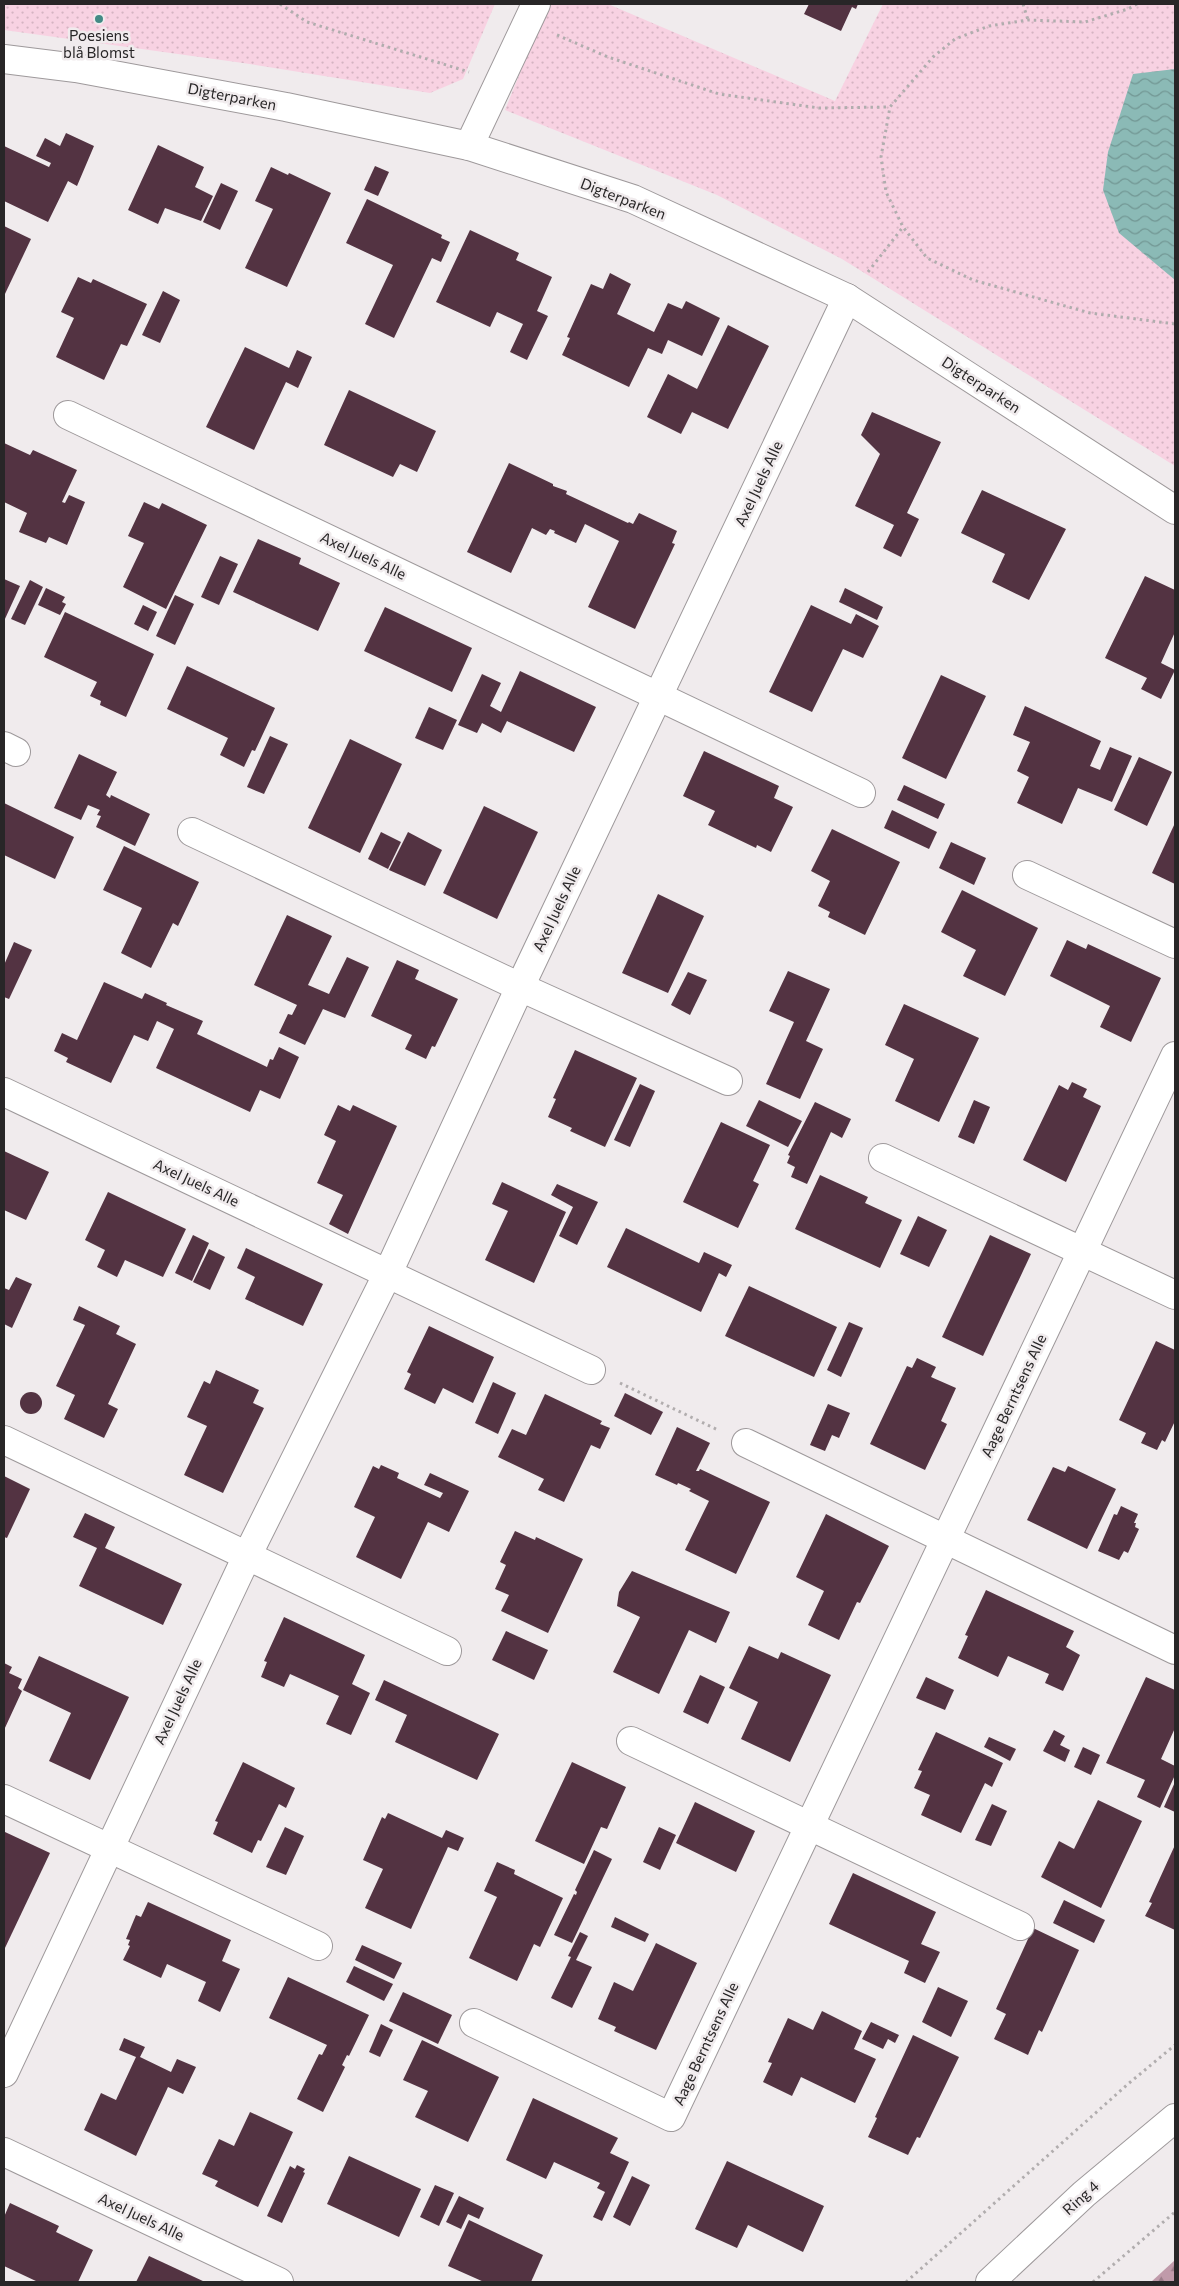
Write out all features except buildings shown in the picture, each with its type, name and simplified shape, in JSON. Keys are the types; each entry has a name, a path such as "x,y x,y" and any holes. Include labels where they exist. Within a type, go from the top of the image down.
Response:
{"street":[{"path":"469,146 498,81 532,13"},
{"name":"Digterparken","path":"4,59 76,68 267,103 469,146 633,199 847,298 1175,510"},
{"name":"Axel Juels Alle","path":"4,2073 247,1556 388,1273 520,987 847,298"},
{"name":"Axel Juels Alle","path":"68,416 861,793"},
{"path":"192,832 520,987 728,1082"},
{"path":"1027,875 1175,944"},
{"name":"Aage Berntsens Alle","path":"474,2023 672,2117 1175,1056"},
{"name":"Axel Juels Alle","path":"4,1092 592,1370"},
{"path":"883,1158 1175,1295"},
{"path":"4,1440 447,1651"},
{"path":"746,1443 1175,1650"},
{"path":"631,1741 1020,1926"},
{"path":"4,1799 318,1946"},
{"name":"Ring 4","path":"990,2282 1084,2194 1175,2118"},
{"name":"Axel Juels Alle","path":"4,2152 279,2282"}],"path":[{"path":"280,4 307,22 498,81"},
{"path":"1023,4 1028,20"},
{"path":"1137,4 1128,9 1085,22 1028,20 989,26 955,39 933,57 890,107 881,157 886,192 903,228 927,258 973,280 1090,313 1175,324"},
{"path":"532,13 608,57 719,94 819,108 890,107"},
{"path":"847,298 903,228"},
{"path":"592,1370 746,1443"},
{"path":"906,2282 1128,2084 1175,2045"},
{"path":"1092,2282 1175,2212"}],"shaded area":[{"path":"4,4 495,4 463,79 430,93 243,63 4,30"},
{"path":"548,4 608,4 835,101 883,4 1175,4 1175,466 842,259 717,195 505,110"}],"green space":[{"path":"1175,2260 1175,2282 1151,2282"}],"water":[{"path":"1175,69 1175,280 1119,233 1103,190 1108,152 1133,74"}],"place":[{"name":"Poesiens blå Blomst","path":"99,19"}]}
